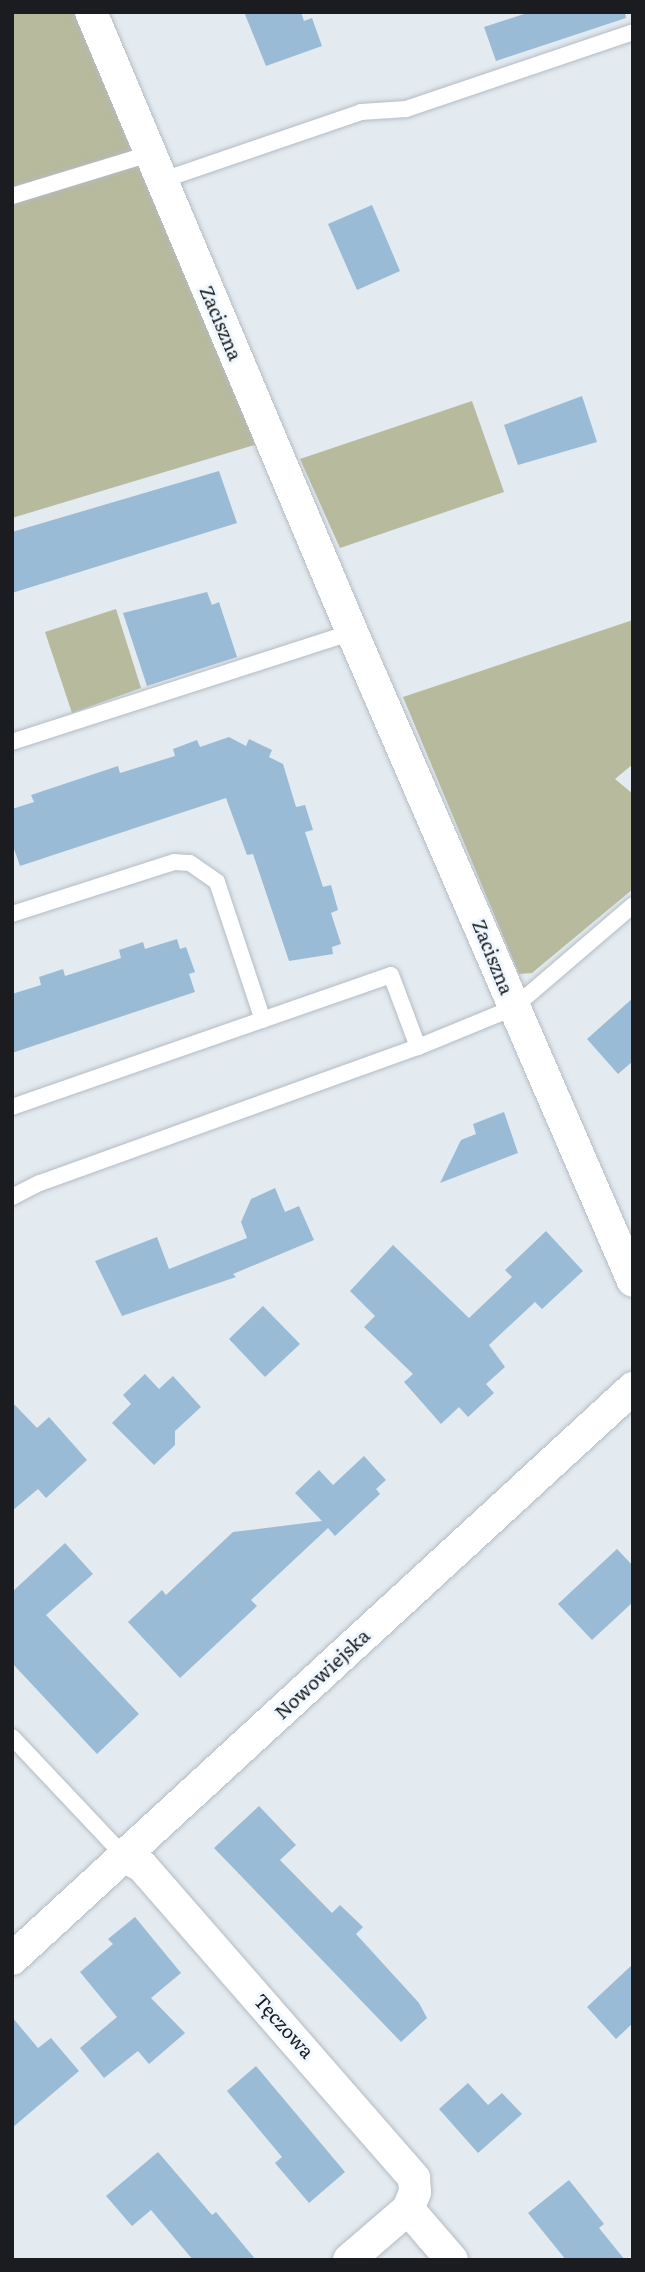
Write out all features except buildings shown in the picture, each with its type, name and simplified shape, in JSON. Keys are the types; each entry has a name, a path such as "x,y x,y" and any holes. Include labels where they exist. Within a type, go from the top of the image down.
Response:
{"street":[{"name":"Zaciszna","path":"91,12 352,632 633,1281"},
{"name":"Nowowiejska","path":"12,1959 633,1388"},
{"name":"Tęczowa","path":"125,1857 142,1866 414,2178 415,2192 408,2209"},
{"path":"349,2260 408,2209 452,2260"}],"lane":[{"path":"12,196 155,168 361,112 406,109 633,32"},
{"path":"12,742 352,632"},
{"path":"12,915 174,862 190,863 216,882 263,1020"},
{"path":"12,1197 40,1183 418,1047 513,1008 633,905"},
{"path":"12,1107 391,975 418,1047"},
{"path":"12,1737 125,1857"}],"green space":[{"path":"12,12 80,12 261,443 12,518"},
{"path":"472,401 504,492 340,548 300,459"},
{"path":"116,609 141,688 72,713 45,632"},
{"path":"633,620 633,764 615,779 633,794 633,889 532,973 519,974 403,697"}]}
